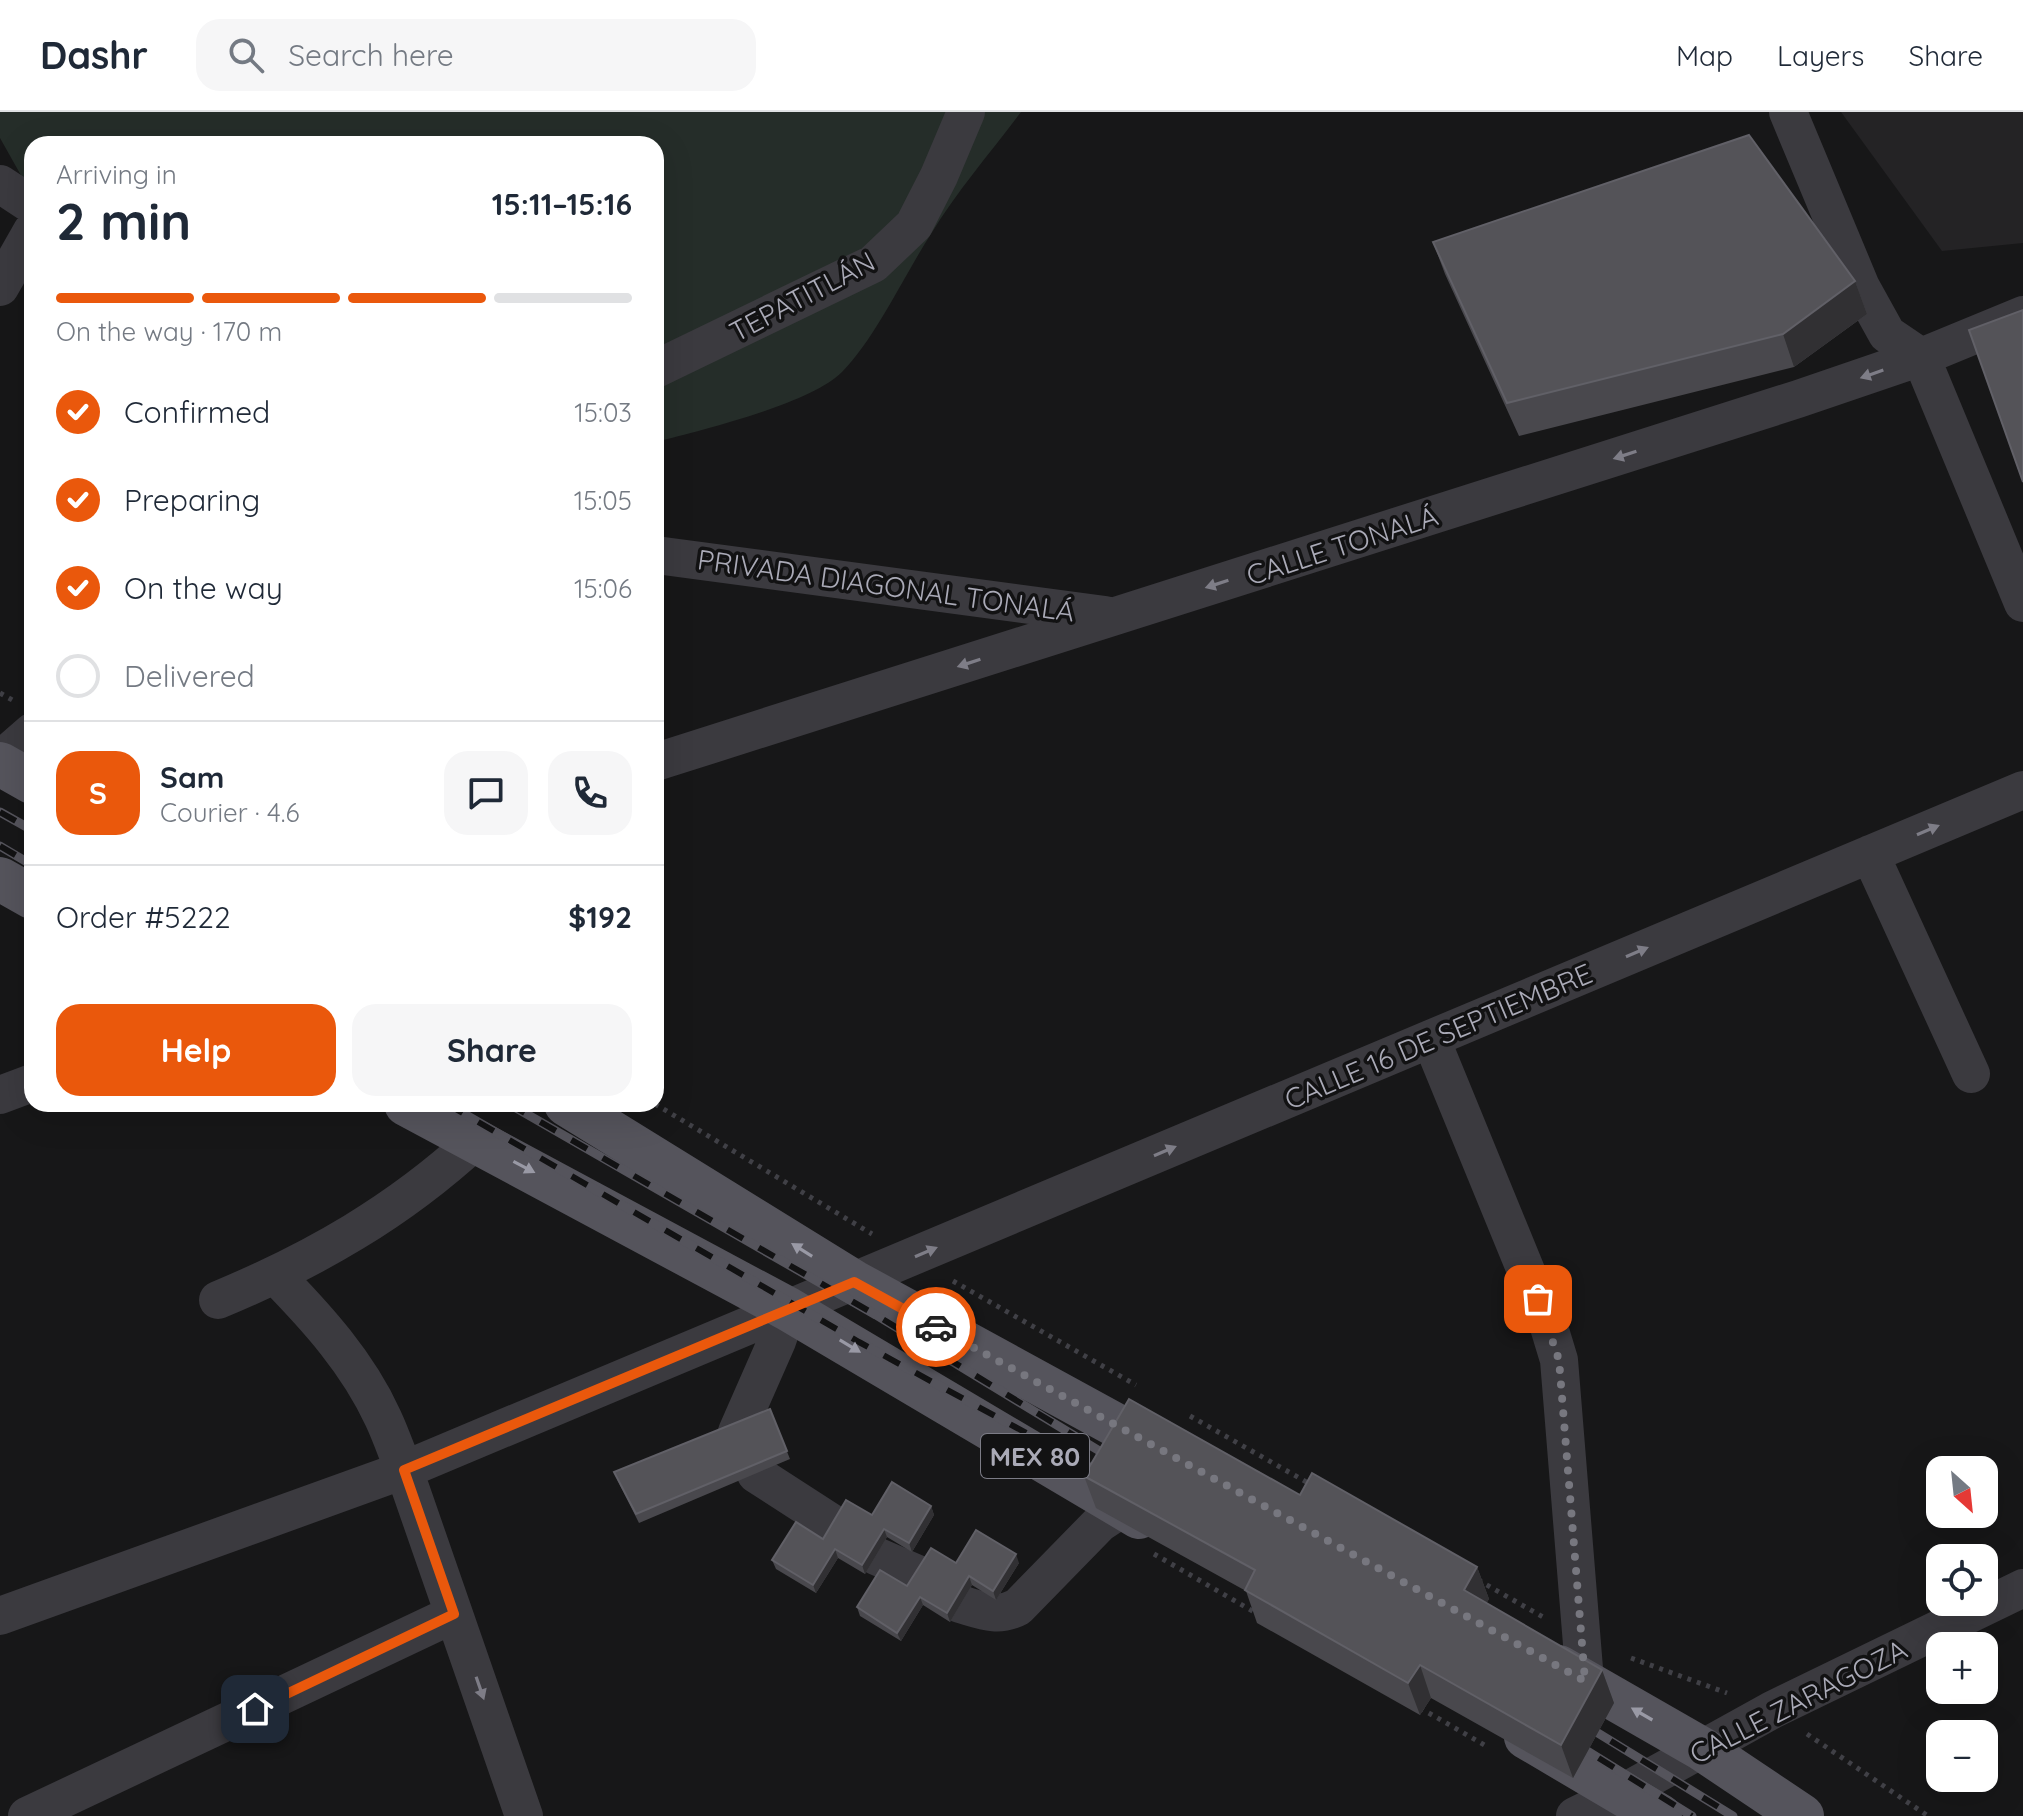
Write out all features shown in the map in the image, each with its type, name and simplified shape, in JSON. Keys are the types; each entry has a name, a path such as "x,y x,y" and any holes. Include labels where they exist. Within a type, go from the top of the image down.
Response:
{"main road":[{"path":"0,762 24,777"},
{"path":"0,879 24,892"},
{"name":"MEX 80","path":"421,1112 788,1309 1177,1539"},
{"name":"MEX 80","path":"579,1112 854,1282 1198,1470"},
{"path":"1530,1651 1584,1660 1702,1749 1802,1816"},
{"path":"1488,1716 1624,1792 1660,1816"}],"street":[{"name":"TEPATITLÁN","path":"664,365 873,264 914,225 966,112"},
{"path":"1788,112 1861,287 1887,334 1921,357 2023,603"},
{"path":"0,184 24,200"},
{"path":"0,287 24,245"},
{"name":"CALLE TONALÁ","path":"664,759 1783,404 1921,357 2023,315"},
{"name":"PRIVADA DIAGONAL TONALÁ","path":"664,556 1116,616"},
{"path":"0,762 24,740"},
{"name":"CALLE 16 DE SEPTIEMBRE","path":"0,1616 404,1470 2023,790"},
{"path":"1870,854 1971,1074"},
{"path":"1431,1039 1549,1327 1559,1360 1584,1660"},
{"path":"0,1095 24,1086"},
{"path":"218,1300 276,1276 341,1242 403,1201 475,1141"},
{"path":"276,1276 317,1319 353,1365 382,1416 404,1470 524,1816"},
{"path":"737,1432 788,1309"},
{"path":"756,1474 838,1527"},
{"path":"960,1604 992,1613 1006,1613 1018,1607 1100,1523 1123,1508"},
{"path":"876,1556 922,1576"},
{"name":"CALLE ZARAGOZA","path":"1575,1816 1772,1710 2023,1588"},
{"path":"27,1816 454,1614"}],"path":[{"path":"664,1109 912,1258 1144,1390"},
{"path":"1185,1413 1322,1491"},
{"path":"1472,1577 1584,1660 1772,1710 1928,1816"}],"shaded area":[{"path":"0,112 1021,112 952,202 878,324 842,372 827,384 781,405 664,440 664,136 24,136 24,181 0,138"},
{"path":"1841,112 2023,112 2023,243 1942,251"}],"building":[{"path":"1749,135 1855,281 1783,334 1507,403 1433,242"},
{"path":"2023,310 2023,482 1969,330"},
{"path":"1129,1399 1300,1495 1312,1473 1477,1567 1464,1590 1602,1670 1561,1745 1420,1665 1408,1683 1245,1590 1255,1570 1084,1476"},
{"path":"770,1409 787,1451 636,1514 614,1472"},
{"path":"892,1482 931,1506 909,1543 884,1529 862,1565 835,1549 813,1585 772,1560 796,1522 823,1539 846,1500 872,1515"},
{"path":"976,1530 1016,1554 993,1591 969,1576 947,1613 920,1597 897,1633 857,1607 880,1570 907,1586 931,1548 956,1563"}],"railway":[{"path":"0,812 24,826"},
{"path":"0,846 24,860"},
{"path":"461,1112 859,1342 1109,1478"},
{"path":"523,1112 876,1315 1116,1461"},
{"path":"1580,1722 1733,1816"},
{"path":"1568,1739 1692,1816"}],"way so far":[{"path":"936,1327 1585,1681 1559,1360 1538,1299"}],"route":[{"path":"255,1709 454,1614 404,1470 854,1282 936,1327"}]}
